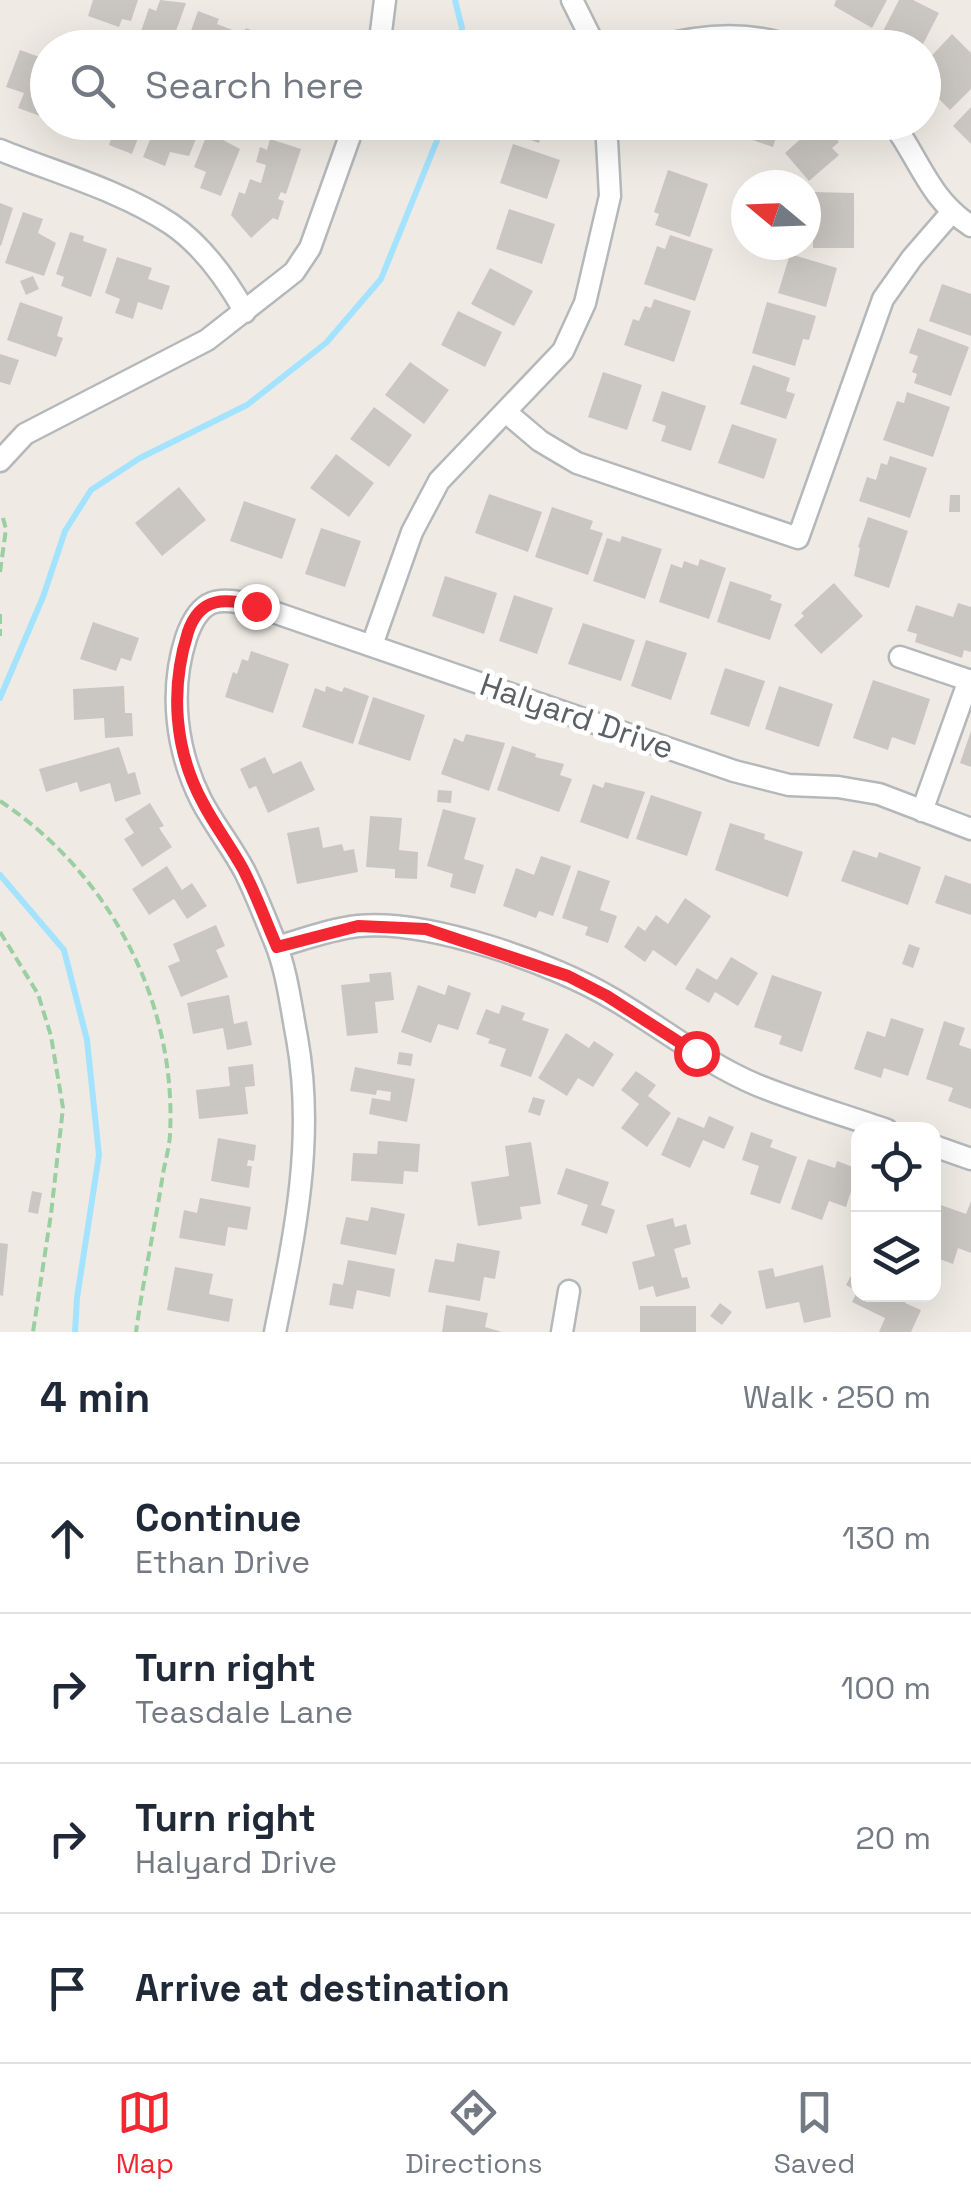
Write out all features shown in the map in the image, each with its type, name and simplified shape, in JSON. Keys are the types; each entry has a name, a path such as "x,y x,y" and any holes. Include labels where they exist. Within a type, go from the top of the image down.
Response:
{"street":[{"path":"381,30 385,0"},
{"path":"572,0 587,30"},
{"path":"0,461 26,434 206,340 294,272 310,248 349,140"},
{"path":"372,645 412,532 439,481 563,351 585,303 610,196 607,140"},
{"path":"902,140 918,170 952,213 971,226"},
{"path":"0,150 133,204 173,225 222,276 245,312"},
{"path":"506,414 577,463 798,538 883,299 912,258 952,213"},
{"name":"Halyard Drive","path":"277,947 244,871 202,802 188,770 179,734 176,694 181,654 192,620 209,602 228,598 734,771 789,785 838,786 880,794 971,830"},
{"path":"900,657 970,681 922,811"},
{"path":"274,1332 300,1208 305,1125 298,1041 277,947 358,926 426,929 460,938 568,976 696,1053 756,1084 864,1122"},
{"path":"941,1148 971,1158"},
{"path":"562,1332 569,1291"}],"path":[{"path":"0,572 6,529 2,518"},
{"path":"0,614 0,636"},
{"path":"0,800 42,831 100,896 139,962 156,1017 168,1086 170,1138 136,1332"},
{"path":"0,932 38,994 51,1036 63,1108 33,1332"}],"building":[{"path":"93,0 138,0 131,21 122,19 119,27 88,16"},
{"path":"160,0 186,3 176,30 141,30 149,8 156,11"},
{"path":"836,0 887,0 872,28 834,6"},
{"path":"899,0 913,0 939,13 930,30 884,30"},
{"path":"198,11 219,19 217,24 232,30 191,30"},
{"path":"952,34 971,53 971,89 950,110 941,101 941,46"},
{"path":"20,50 30,54 30,112 18,108 24,93 6,87"},
{"path":"971,107 971,144 953,126"},
{"path":"111,140 137,140 132,154 109,145"},
{"path":"150,140 196,140 189,156 170,152 165,166 143,157"},
{"path":"205,140 223,140 240,149 221,196 200,188 206,172 194,167"},
{"path":"270,140 301,149 286,194 281,192 278,199 284,201 278,220 273,218 251,238 231,215 239,192 245,194 250,179 261,183 266,165 256,162 260,147 267,150"},
{"path":"753,140 775,140 773,147"},
{"path":"799,140 839,142 832,148 839,155 821,171 800,170 785,153"},
{"path":"513,144 560,160 547,199 500,183"},
{"path":"668,170 708,184 690,237 655,225 659,214 654,212"},
{"path":"821,192 854,193 854,248 821,248"},
{"path":"0,203 13,208 1,246 0,245"},
{"path":"509,209 555,224 542,264 496,249"},
{"path":"23,212 43,219 38,233 56,243 44,276 5,263"},
{"path":"70,232 107,249 91,297 61,286 64,277 56,274"},
{"path":"670,235 713,249 695,301 644,284 657,246 665,249"},
{"path":"117,257 152,268 148,279 170,286 162,310 138,302 133,319 115,313 120,299 105,293"},
{"path":"788,260 810,260 837,268 826,307 778,293"},
{"path":"490,268 533,291 514,326 471,304"},
{"path":"33,276 39,289 26,295 20,281"},
{"path":"942,284 971,294 971,336 929,321"},
{"path":"654,299 691,311 674,362 624,345 633,319 639,321 645,306 651,308"},
{"path":"20,302 63,317 57,336 63,338 56,357 7,340"},
{"path":"767,302 816,316 809,340 803,339 795,366 752,353"},
{"path":"458,311 502,332 485,367 441,345"},
{"path":"918,328 969,347 951,396 914,383 917,374 912,372 918,356 909,353"},
{"path":"0,354 19,360 10,385 0,382"},
{"path":"410,362 449,390 424,424 385,395"},
{"path":"753,365 790,378 786,391 795,394 786,419 740,404"},
{"path":"603,372 642,385 627,430 588,417"},
{"path":"662,391 706,406 691,451 661,441 666,426 652,421"},
{"path":"907,392 950,407 933,457 883,440 897,401 904,403"},
{"path":"374,407 412,435 389,467 350,439"},
{"path":"732,424 777,439 764,479 718,463"},
{"path":"336,454 374,483 349,517 310,488"},
{"path":"890,456 927,468 910,518 859,501 867,477 876,480 881,463 887,465"},
{"path":"179,487 206,520 162,556 135,523"},
{"path":"489,494 542,512 528,552 475,533"},
{"path":"950,495 960,495 960,512 949,512"},
{"path":"244,501 296,519 282,559 230,541"},
{"path":"552,507 593,521 590,529 603,533 588,575 535,557"},
{"path":"868,517 908,531 889,588 854,576"},
{"path":"321,528 361,541 345,587 305,574"},
{"path":"622,536 662,549 645,599 593,581 607,538 620,542"},
{"path":"700,559 726,568 709,619 659,602 671,564 682,568 684,561 698,566"},
{"path":"445,576 497,593 484,634 432,616"},
{"path":"730,581 772,595 770,600 782,604 770,640 717,622"},
{"path":"834,583 863,616 821,654 794,625 804,616 801,613"},
{"path":"514,595 553,608 537,654 499,641"},
{"path":"958,603 971,607 971,652 964,650 962,658 915,642 917,634 907,631 916,605 953,617"},
{"path":"93,622 139,638 131,661 121,658 116,671 80,659"},
{"path":"583,623 635,640 621,681 568,664"},
{"path":"646,640 687,653 671,700 631,686"},
{"path":"251,651 289,664 273,713 225,697 233,672 237,674 242,659 248,661"},
{"path":"725,668 765,681 749,727 710,714"},
{"path":"873,680 930,699 915,745 892,737 888,750 853,738"},
{"path":"124,686 125,713 132,713 133,736 105,738 104,718 74,720 73,689"},
{"path":"326,686 342,692 344,687 369,696 353,744 302,727 315,688 325,692"},
{"path":"779,686 833,704 819,747 765,729"},
{"path":"373,697 425,715 410,761 358,744"},
{"path":"971,731 971,767 960,763"},
{"path":"466,734 505,743 489,791 441,774 454,738 463,742"},
{"path":"512,746 564,764 560,775 572,779 559,812 497,790"},
{"path":"119,747 128,774 135,772 141,794 115,802 110,783 80,792 77,782 46,792 39,769"},
{"path":"265,757 273,774 301,761 315,790 268,813 256,786 249,789 240,769"},
{"path":"605,782 645,792 628,839 580,822 593,784 603,788"},
{"path":"438,790 452,791 451,803 437,802"},
{"path":"651,795 702,812 687,856 636,839"},
{"path":"150,803 164,826 159,828 172,847 142,867 124,839 134,833 125,819"},
{"path":"443,809 476,818 464,859 484,865 475,894 450,887 453,874 427,866"},
{"path":"370,816 402,818 399,850 418,852 417,879 395,878 395,869 366,867"},
{"path":"730,823 803,852 788,897 715,870"},
{"path":"319,827 323,848 342,844 344,851 354,849 358,872 297,884 287,833"},
{"path":"853,850 877,858 879,852 921,867 908,905 841,881"},
{"path":"541,856 571,866 553,916 539,911 536,918 503,906 516,868 534,875"},
{"path":"167,866 182,890 192,883 207,906 187,919 174,899 149,915 132,889"},
{"path":"578,870 610,881 600,910 617,916 608,943 585,935 588,927 562,918"},
{"path":"945,875 971,884 971,915 935,903"},
{"path":"685,898 711,916 676,966 653,950 645,962 624,947 638,926 645,931 656,915 668,924"},
{"path":"216,925 225,946 216,950 228,977 181,997 168,966 180,961 173,944"},
{"path":"909,944 920,948 913,968 902,964"},
{"path":"731,957 758,973 738,1006 715,992 709,1003 685,989 697,968 717,980"},
{"path":"391,972 394,1000 375,1002 378,1033 347,1036 341,985 370,982 369,974"},
{"path":"772,975 822,992 802,1052 779,1044 782,1036 754,1027"},
{"path":"418,985 445,995 448,985 471,993 458,1030 438,1024 431,1043 401,1032"},
{"path":"229,995 234,1024 247,1021 252,1045 227,1050 223,1028 193,1034 187,1003"},
{"path":"502,1005 525,1013 522,1020 549,1029 531,1077 500,1066 506,1049 476,1034 486,1009 499,1014"},
{"path":"891,1018 924,1029 908,1076 884,1068 881,1078 854,1069 867,1031 885,1037"},
{"path":"944,1021 965,1028 959,1045 971,1049 971,1109 948,1101 953,1088 926,1079"},
{"path":"566,1033 589,1048 594,1041 614,1054 593,1087 578,1078 567,1096 538,1078"},
{"path":"399,1052 413,1054 411,1066 397,1064"},
{"path":"253,1064 255,1086 245,1087 248,1114 199,1119 196,1090 230,1086 228,1067"},
{"path":"355,1067 415,1079 407,1122 369,1114 372,1098 390,1101 391,1092 377,1090 376,1095 350,1091"},
{"path":"636,1071 656,1085 648,1096 671,1113 647,1147 621,1128 639,1104 621,1090"},
{"path":"533,1097 545,1100 540,1116 528,1112"},
{"path":"709,1116 734,1127 724,1149 703,1140 690,1168 661,1155 678,1117 704,1128"},
{"path":"751,1132 773,1140 770,1147 797,1157 780,1204 750,1194 759,1166 742,1160"},
{"path":"218,1138 256,1145 254,1161 248,1160 247,1166 252,1166 249,1188 211,1181"},
{"path":"378,1141 420,1144 418,1172 404,1171 403,1184 351,1181 353,1153 377,1154"},
{"path":"531,1142 541,1204 520,1207 522,1219 478,1226 471,1182 509,1176 505,1146"},
{"path":"808,1159 835,1168 837,1161 851,1166 851,1191 846,1207 829,1201 822,1220 791,1209"},
{"path":"566,1168 609,1182 601,1205 615,1210 607,1234 581,1225 588,1205 557,1194"},
{"path":"32,1191 42,1193 38,1214 28,1212"},
{"path":"200,1198 251,1207 247,1230 228,1227 225,1246 179,1238 184,1210 197,1213"},
{"path":"971,1201 971,1253 958,1248 953,1264 941,1260 941,1205 966,1214"},
{"path":"371,1207 405,1214 396,1255 340,1244 346,1217 368,1221"},
{"path":"673,1218 675,1227 686,1224 691,1244 674,1249 682,1278 687,1277 690,1288 656,1297 653,1286 639,1290 632,1262 655,1256 646,1225"},
{"path":"0,1243 8,1244 3,1296 0,1295"},
{"path":"457,1243 500,1251 495,1279 484,1277 480,1301 428,1292 435,1259 454,1262"},
{"path":"348,1260 395,1269 390,1297 357,1290 353,1309 329,1305 333,1283 343,1285"},
{"path":"823,1265 831,1317 804,1323 799,1302 766,1309 758,1271 773,1268 775,1277"},
{"path":"175,1267 213,1274 209,1294 233,1299 229,1322 167,1310"},
{"path":"852,1302 905,1302 921,1310 911,1332 879,1332 885,1318"},
{"path":"720,1303 732,1312 722,1325 710,1316"},
{"path":"446,1305 488,1313 485,1327 502,1332 442,1332"},
{"path":"640,1306 696,1306 696,1332 640,1332"}],"waterway":[{"path":"455,0 462,30"},
{"path":"0,698 43,597 65,531 91,490 140,458 247,405 326,343 381,279 437,140"},
{"path":"0,875 64,950 87,1040 99,1155 75,1332"}],"route":[{"path":"256,606 228,598 209,602 192,620 181,654 176,694 179,734 188,770 202,802 244,871 277,947 358,926 426,929 568,976 648,1020 696,1053"}]}
